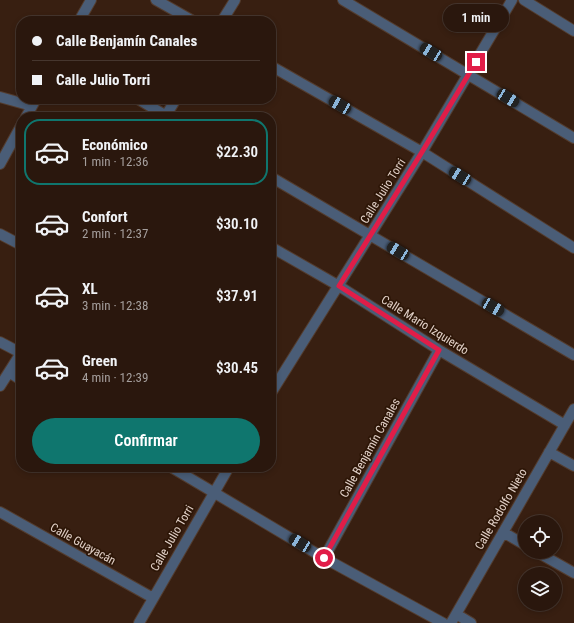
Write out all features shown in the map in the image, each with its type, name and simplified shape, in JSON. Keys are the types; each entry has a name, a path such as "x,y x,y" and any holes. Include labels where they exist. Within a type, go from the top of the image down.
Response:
{"street":[{"path":"82,16 90,0"},
{"path":"156,0 184,16"},
{"path":"225,16 235,0"},
{"path":"343,0 574,138"},
{"name":"Calle Julio Torri","path":"276,384 422,152 512,0"},
{"path":"524,0 574,31"},
{"path":"276,69 422,152 574,248"},
{"path":"0,97 16,99"},
{"path":"146,104 158,112"},
{"path":"0,164 16,142"},
{"path":"276,180 574,355"},
{"path":"0,234 16,243"},
{"name":"Calle Mario Izquierdo","path":"276,250 339,286 439,350 565,425"},
{"path":"0,342 16,350"},
{"name":"Calle Benjamín Canales","path":"324,558 439,350"},
{"path":"0,386 16,361"},
{"path":"9,372 16,377"},
{"name":"Calle Rodolfo Nieto","path":"453,618 574,409"},
{"path":"549,452 574,466"},
{"path":"180,472 324,558 443,623"},
{"name":"Calle Julio Torri","path":"139,623 226,472"},
{"name":"Calle Guayacán","path":"0,512 153,598"},
{"path":"503,532 518,541"},
{"path":"549,559 574,573"},
{"path":"453,618 471,623"}],"route":[{"path":"324,558 439,350 339,286 476,62"}]}
